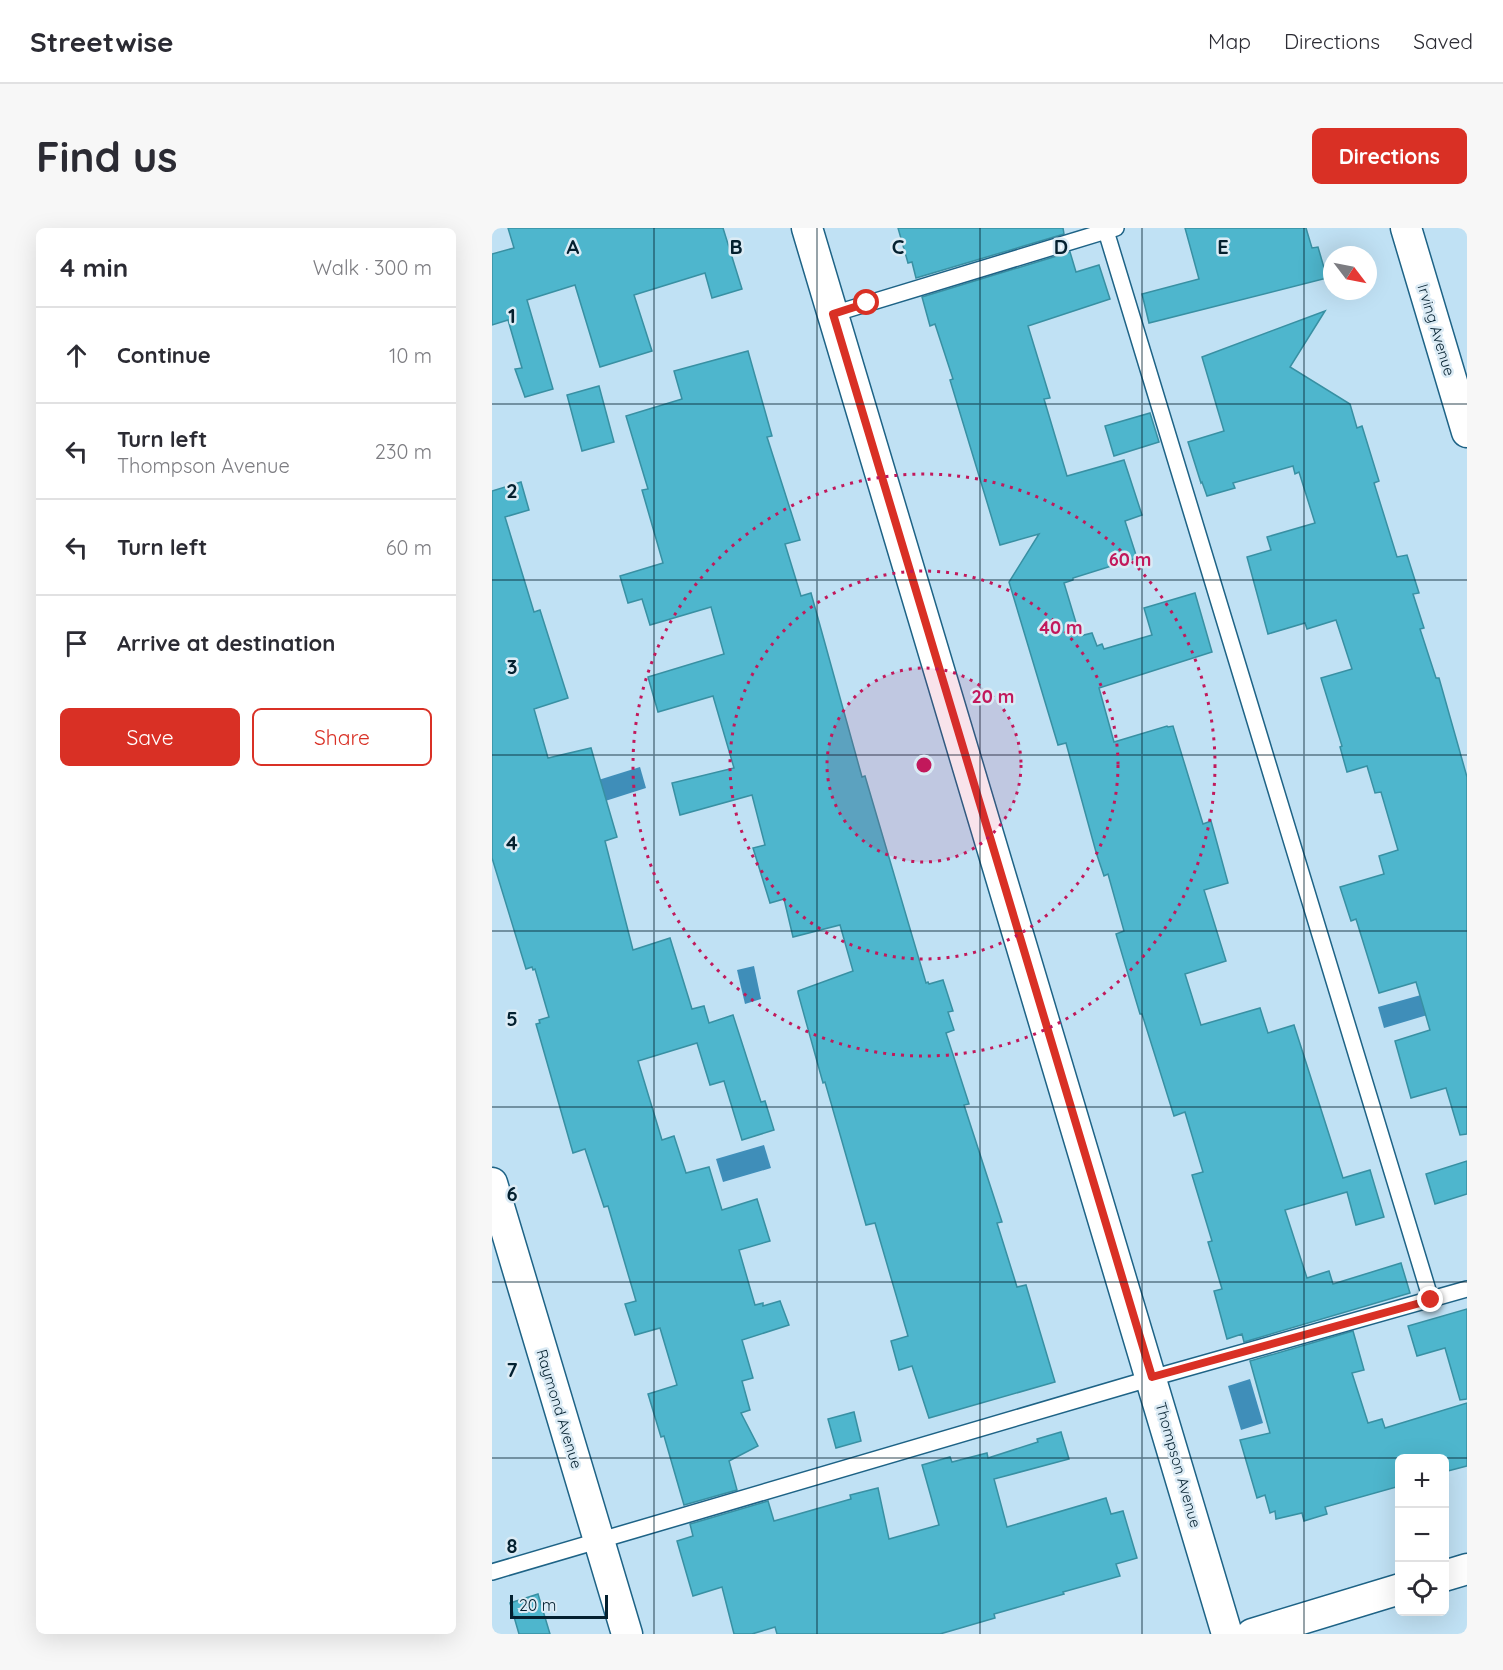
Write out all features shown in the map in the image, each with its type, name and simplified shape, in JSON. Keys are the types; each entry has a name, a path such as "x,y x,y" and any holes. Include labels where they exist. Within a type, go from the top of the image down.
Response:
{"street":[{"name":"Thompson Avenue","path":"807,228 1227,1634"},
{"name":"Irving Avenue","path":"1406,228 1467,432"},
{"name":"Raymond Avenue","path":"492,1183 627,1634"},
{"path":"1449,1574 1467,1569"},
{"path":"1252,1634 1395,1591"}],"lane":[{"path":"833,314 1111,230 1431,1300"},
{"path":"492,1572 1152,1377 1467,1289"}],"water":[{"path":"640,767 646,788 599,803 592,782"},
{"path":"754,966 761,999 745,1004 737,970"},
{"path":"1428,993 1434,1013 1384,1028 1378,1007"},
{"path":"764,1145 771,1168 723,1182 716,1159"},
{"path":"1250,1379 1263,1423 1241,1430 1228,1386"}],"building":[{"path":"508,228 723,228 742,289 712,298 705,273 634,295 652,351 600,367 575,285 527,300 553,389 525,397 515,369 522,368 508,320 492,325 492,254 514,248"},
{"path":"898,228 1063,228 1064,234 916,278 912,262 908,263"},
{"path":"1185,228 1306,228 1312,248 1318,247 1323,264 1323,279 1149,323 1142,294 1199,279"},
{"path":"1070,252 1076,272 1099,265 1110,299 1028,326 1050,398 1044,399 1067,476 1124,460 1142,515 1125,521 1137,558 1073,578 1064,583 1080,636 1092,633 1097,646 1102,644 1104,649 1152,635 1144,608 1195,593 1212,652 1099,688 1114,742 1173,726 1203,824 1211,821 1228,883 1204,890 1226,961 1185,974 1201,1025 1260,1008 1268,1033 1294,1025 1343,1178 1370,1170 1384,1217 1356,1225 1347,1192 1285,1210 1307,1278 1329,1271 1333,1284 1401,1263 1410,1293 1244,1342 1242,1334 1227,1339 1214,1291 1222,1289 1208,1242 1212,1241 1192,1175 1203,1172 1185,1112 1174,1116 1142,1014 1140,1014 1116,934 1124,931 1108,874 1104,876 1096,852 1066,743 1058,745 1009,582 1039,534 1000,545 950,380 953,379 935,324 930,326 922,297"},
{"path":"1325,311 1290,367 1350,404 1357,428 1362,426 1379,481 1374,483 1397,557 1407,555 1419,593 1413,594 1424,628 1420,629 1436,678 1439,678 1467,777 1467,1134 1460,1135 1446,1088 1411,1098 1395,1041 1430,1030 1416,982 1379,993 1356,919 1351,921 1340,887 1384,874 1379,856 1398,850 1381,792 1375,793 1367,766 1347,772 1340,747 1342,746 1321,678 1352,669 1336,620 1307,629 1305,623 1268,634 1247,557 1271,550 1267,537 1315,523 1299,472 1295,474 1293,466 1233,483 1235,488 1207,496 1188,442 1224,431 1202,357"},
{"path":"748,351 772,436 767,437 800,540 785,544 801,596 811,593 862,777 865,776 926,983 943,980 953,1011 948,1012 954,1030 946,1033 969,1104 964,1105 1002,1222 997,1223 1017,1287 1026,1285 1055,1382 929,1418 912,1366 899,1370 891,1341 908,1336 875,1223 866,1225 798,993 798,991 853,971 840,925 793,937 784,899 770,903 753,848 765,845 752,795 680,815 672,783 734,768 713,696 658,712 648,677 724,654 711,607 650,625 642,599 628,603 620,576 663,563 642,490 648,489 626,416 682,399 674,371"},
{"path":"599,386 614,442 582,451 567,395"},
{"path":"1150,413 1159,442 1114,456 1105,426"},
{"path":"521,482 529,510 505,517 534,612 540,610 568,698 534,709 548,758 591,748 617,837 605,841 633,950 670,938 692,1009 704,1006 709,1023 733,1015 761,1102 765,1101 774,1130 742,1140 724,1081 710,1085 697,1043 638,1061 662,1140 674,1136 686,1173 709,1167 722,1210 757,1199 770,1241 739,1250 755,1305 763,1303 763,1306 780,1301 789,1325 742,1340 753,1378 742,1381 750,1410 741,1413 758,1446 729,1461 737,1490 684,1505 664,1436 661,1437 648,1394 677,1385 660,1328 635,1335 625,1304 636,1301 608,1206 604,1207 585,1149 573,1153 536,1024 540,1023 539,1020 549,1017 535,969 533,970 532,967 526,969 492,858 492,491"},
{"path":"1467,1161 1467,1194 1435,1204 1426,1174"},
{"path":"1467,1309 1467,1399 1460,1400 1445,1348 1417,1356 1408,1326"},
{"path":"1353,1331 1364,1370 1352,1373 1368,1423 1382,1419 1385,1428 1467,1403 1467,1466 1449,1471 1449,1454 1395,1454 1395,1487 1325,1507 1327,1514 1304,1521 1302,1513 1276,1519 1275,1511 1270,1513 1265,1495 1257,1498 1240,1440 1270,1433 1250,1361"},
{"path":"854,1412 861,1441 836,1448 828,1419"},
{"path":"1061,1432 1069,1459 994,1479 1007,1527 1106,1498 1111,1514 1123,1511 1137,1558 1116,1564 1120,1576 994,1614 995,1618 940,1634 777,1634 775,1627 752,1634 734,1634 722,1587 693,1596 677,1541 693,1536 690,1524 768,1501 774,1521 851,1499 850,1495 878,1488 889,1539 939,1525 922,1465 950,1457 952,1462 987,1453 988,1458"},
{"path":"538,1594 550,1634 519,1634 510,1603"}],"route":[{"path":"867,303 833,314 1152,1377 1431,1300"}]}
